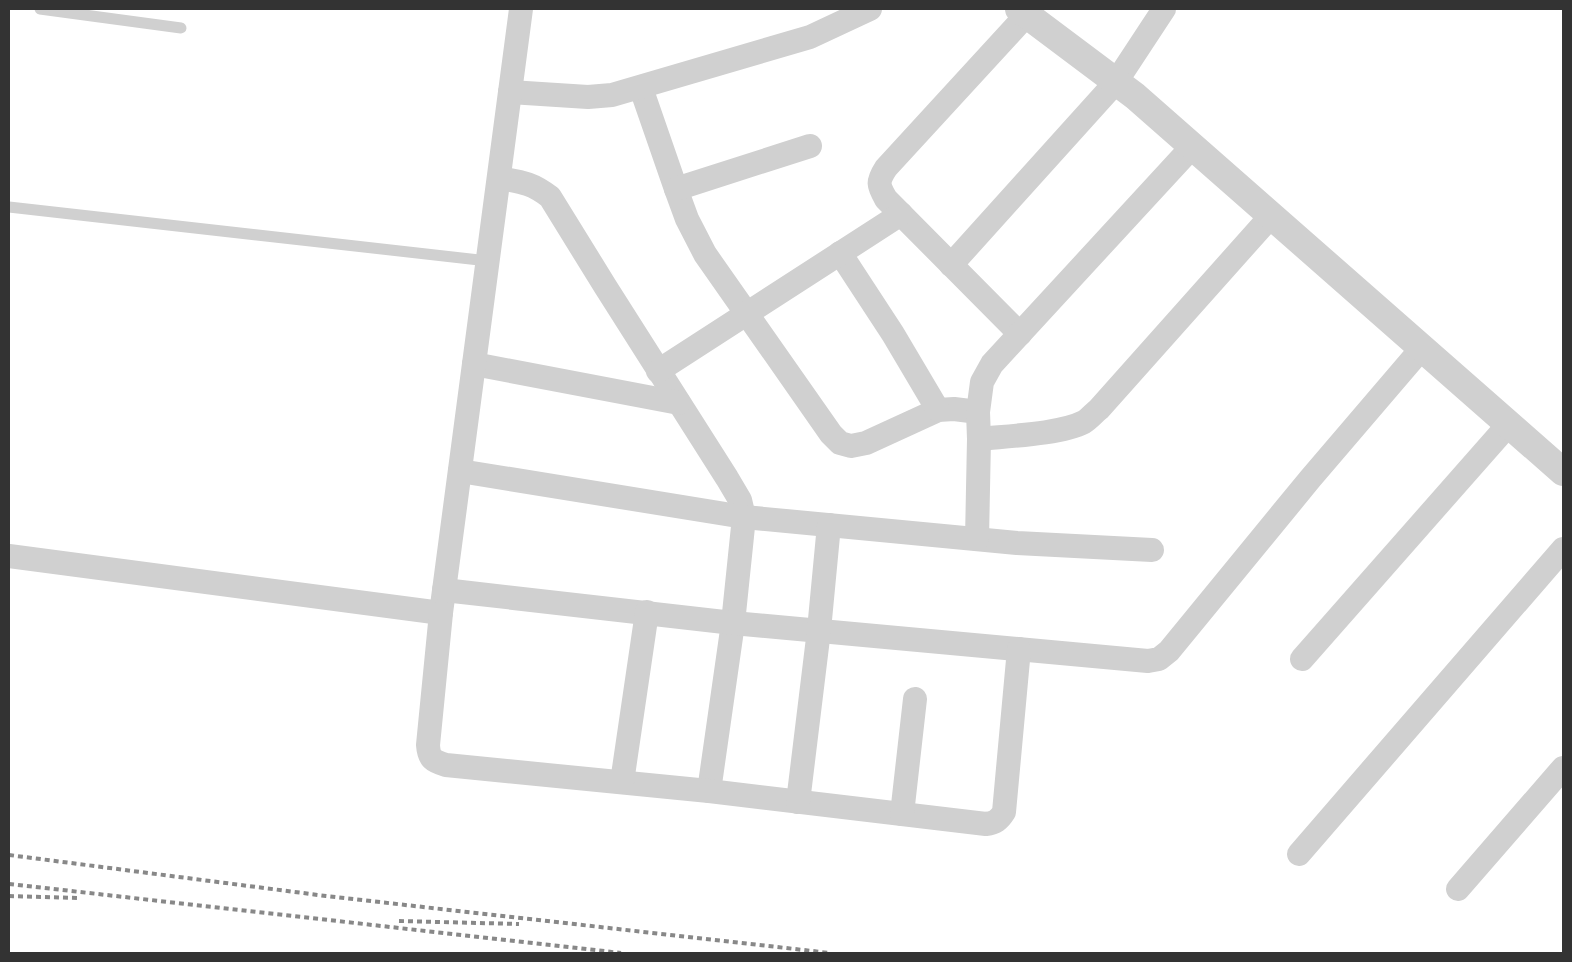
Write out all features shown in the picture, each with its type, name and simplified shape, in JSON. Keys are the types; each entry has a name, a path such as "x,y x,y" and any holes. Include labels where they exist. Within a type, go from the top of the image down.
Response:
{"street":[{"path":"521,9 441,614 428,745 429,755 435,761 446,765 709,791 986,824 993,823 999,820 1004,812 1019,649"},
{"path":"510,92 588,97 612,95 810,37 870,9"},
{"path":"951,265 1116,82 1164,9"},
{"path":"1020,334 886,198 880,188 879,178 1026,11 1135,96 1563,472"},
{"path":"641,88 687,219 706,254 831,434 840,443 851,446 866,443 938,410 954,409 978,412"},
{"path":"676,189 810,146"},
{"path":"977,539 980,439 978,412 982,382 992,364 1192,146"},
{"path":"499,178 529,183 550,197 740,500 744,517 734,623 709,791"},
{"path":"658,371 901,214"},
{"path":"980,439 1053,431 1085,422 1099,409 1271,216"},
{"path":"840,253 893,334 938,410"},
{"path":"444,590 734,623 1148,662 1159,659 1175,644 1422,348"},
{"path":"474,364 679,403"},
{"path":"1302,659 1509,424"},
{"path":"460,471 744,517 1017,543 1152,550"},
{"path":"798,802 819,630 829,525"},
{"path":"1298,854 1563,550"},
{"path":"9,556 441,614"},
{"path":"622,782 647,612"},
{"path":"902,814 915,699"},
{"path":"1458,889 1563,768"}],"lane":[{"path":"40,9 181,28"},
{"path":"9,207 488,261"}],"railway":[{"path":"9,855 326,896 830,953"},
{"path":"9,884 621,953"},
{"path":"9,896 79,898"},
{"path":"399,921 519,924"}]}
